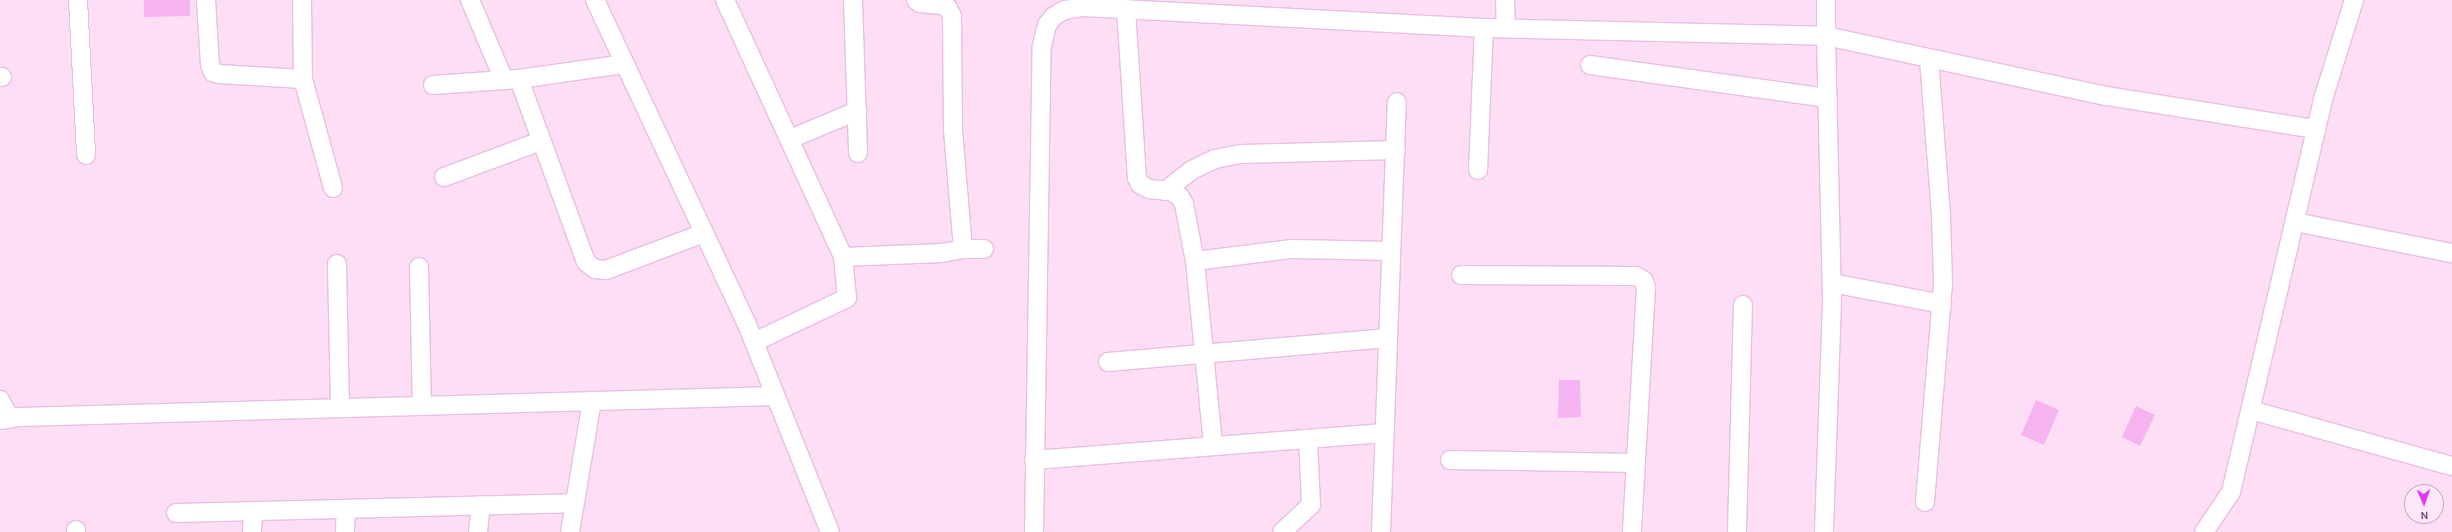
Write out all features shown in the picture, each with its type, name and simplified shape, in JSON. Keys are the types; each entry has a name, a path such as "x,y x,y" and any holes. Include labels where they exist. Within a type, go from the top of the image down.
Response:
{"street":[{"path":"78,0 86,155"},
{"path":"206,0 210,65 213,72 219,74 303,79"},
{"path":"302,0 303,79 333,188"},
{"path":"470,0 512,79 541,141 586,262 595,269 606,270 704,233"},
{"path":"595,0 754,342 830,532"},
{"path":"724,0 790,139 843,257 847,298 754,342"},
{"path":"852,0 858,153"},
{"path":"916,0 920,3 948,8 952,16 953,130 963,249"},
{"path":"1505,0 1506,28"},
{"path":"1824,532 1832,283 1826,0"},
{"path":"2204,532 2232,492 2316,129 2354,0"},
{"path":"1034,532 1042,46 1047,25 1054,16 1082,3 1126,9 1182,6 1484,28 1826,36 2107,96 2316,129"},
{"path":"1126,9 1137,178 1140,184 1149,189 1171,191 1180,197 1184,204 1195,261 1206,353 1213,446"},
{"path":"1478,170 1484,28"},
{"path":"1925,502 1943,283 1942,215 1929,58"},
{"path":"433,85 512,79 625,64"},
{"path":"1590,65 1828,98"},
{"path":"1381,532 1397,102"},
{"path":"790,139 857,111"},
{"path":"444,177 541,141"},
{"path":"1164,191 1192,170 1215,159 1241,154 1396,150"},
{"path":"2295,222 2452,253"},
{"path":"843,257 941,253 963,249 984,248"},
{"path":"1195,261 1292,249 1391,251"},
{"path":"337,264 340,408"},
{"path":"419,267 422,406"},
{"path":"1461,275 1636,276 1643,280 1646,287 1632,532"},
{"path":"1832,283 1942,304"},
{"path":"1737,532 1743,305"},
{"path":"1108,362 1388,338"},
{"path":"0,400 5,419 775,396"},
{"path":"570,532 592,401"},
{"path":"2251,410 2452,466"},
{"path":"1034,460 1308,440 1384,432"},
{"path":"1282,532 1311,505 1308,440"},
{"path":"1450,460 1636,463"},
{"path":"176,513 574,503"},
{"path":"478,532 481,506"},
{"path":"345,532 346,509"},
{"path":"252,532 253,511"}],"building":[{"path":"144,0 190,0 190,16 144,17"},
{"path":"1559,380 1580,380 1581,417 1558,418"},
{"path":"2036,400 2059,410 2044,445 2021,435"},
{"path":"2136,406 2155,415 2140,446 2122,437"}]}
